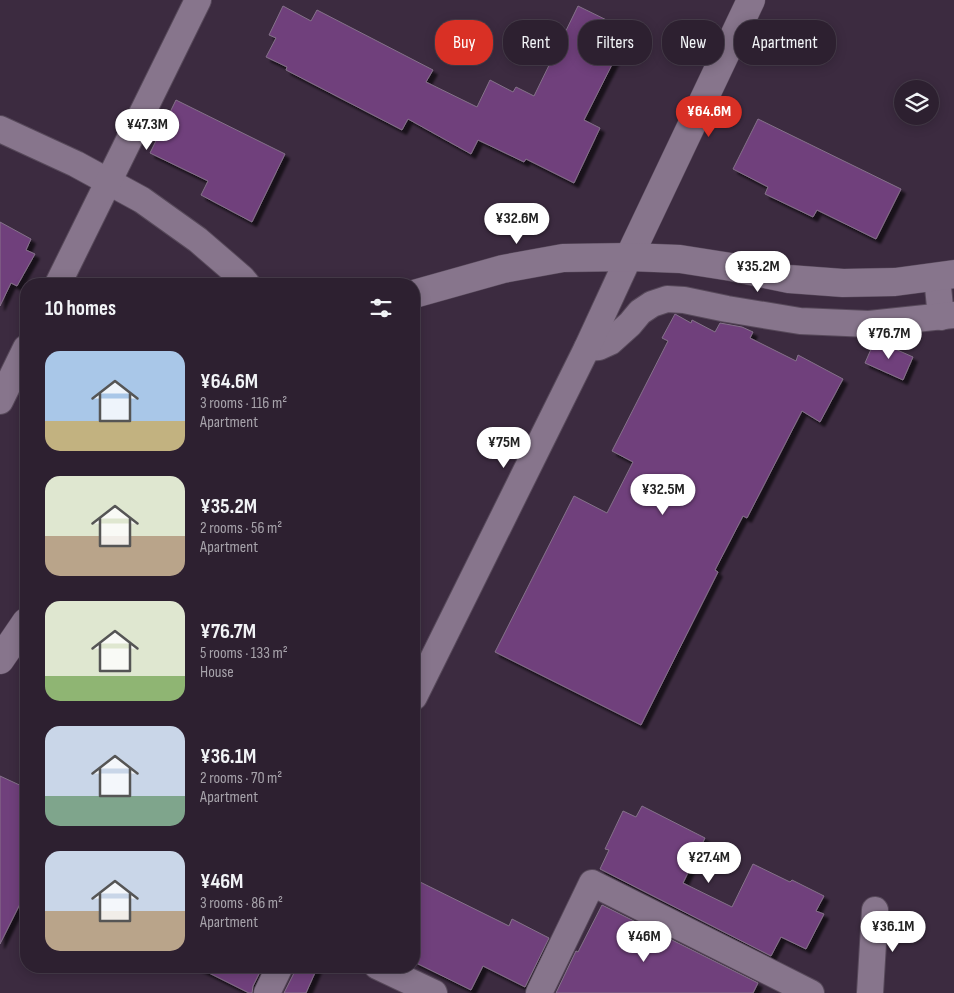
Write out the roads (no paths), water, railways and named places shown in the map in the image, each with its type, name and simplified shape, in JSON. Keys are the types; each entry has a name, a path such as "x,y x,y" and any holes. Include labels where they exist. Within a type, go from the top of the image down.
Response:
{"street":[{"path":"61,278 198,0"},
{"path":"420,686 587,348 751,0"},
{"path":"0,129 76,164 142,200 198,240 242,278"},
{"path":"420,292 503,269 563,258 629,257 680,259 788,279 844,283 895,282 946,276 947,316 869,324 800,321 684,300 667,299 652,304 640,312 610,342 599,347 587,348"},
{"path":"0,401 20,360"},
{"path":"0,660 20,631"},
{"path":"539,993 592,883 811,993"},
{"path":"870,993 875,910"},
{"path":"267,993 277,973"},
{"path":"392,973 434,993"}]}
